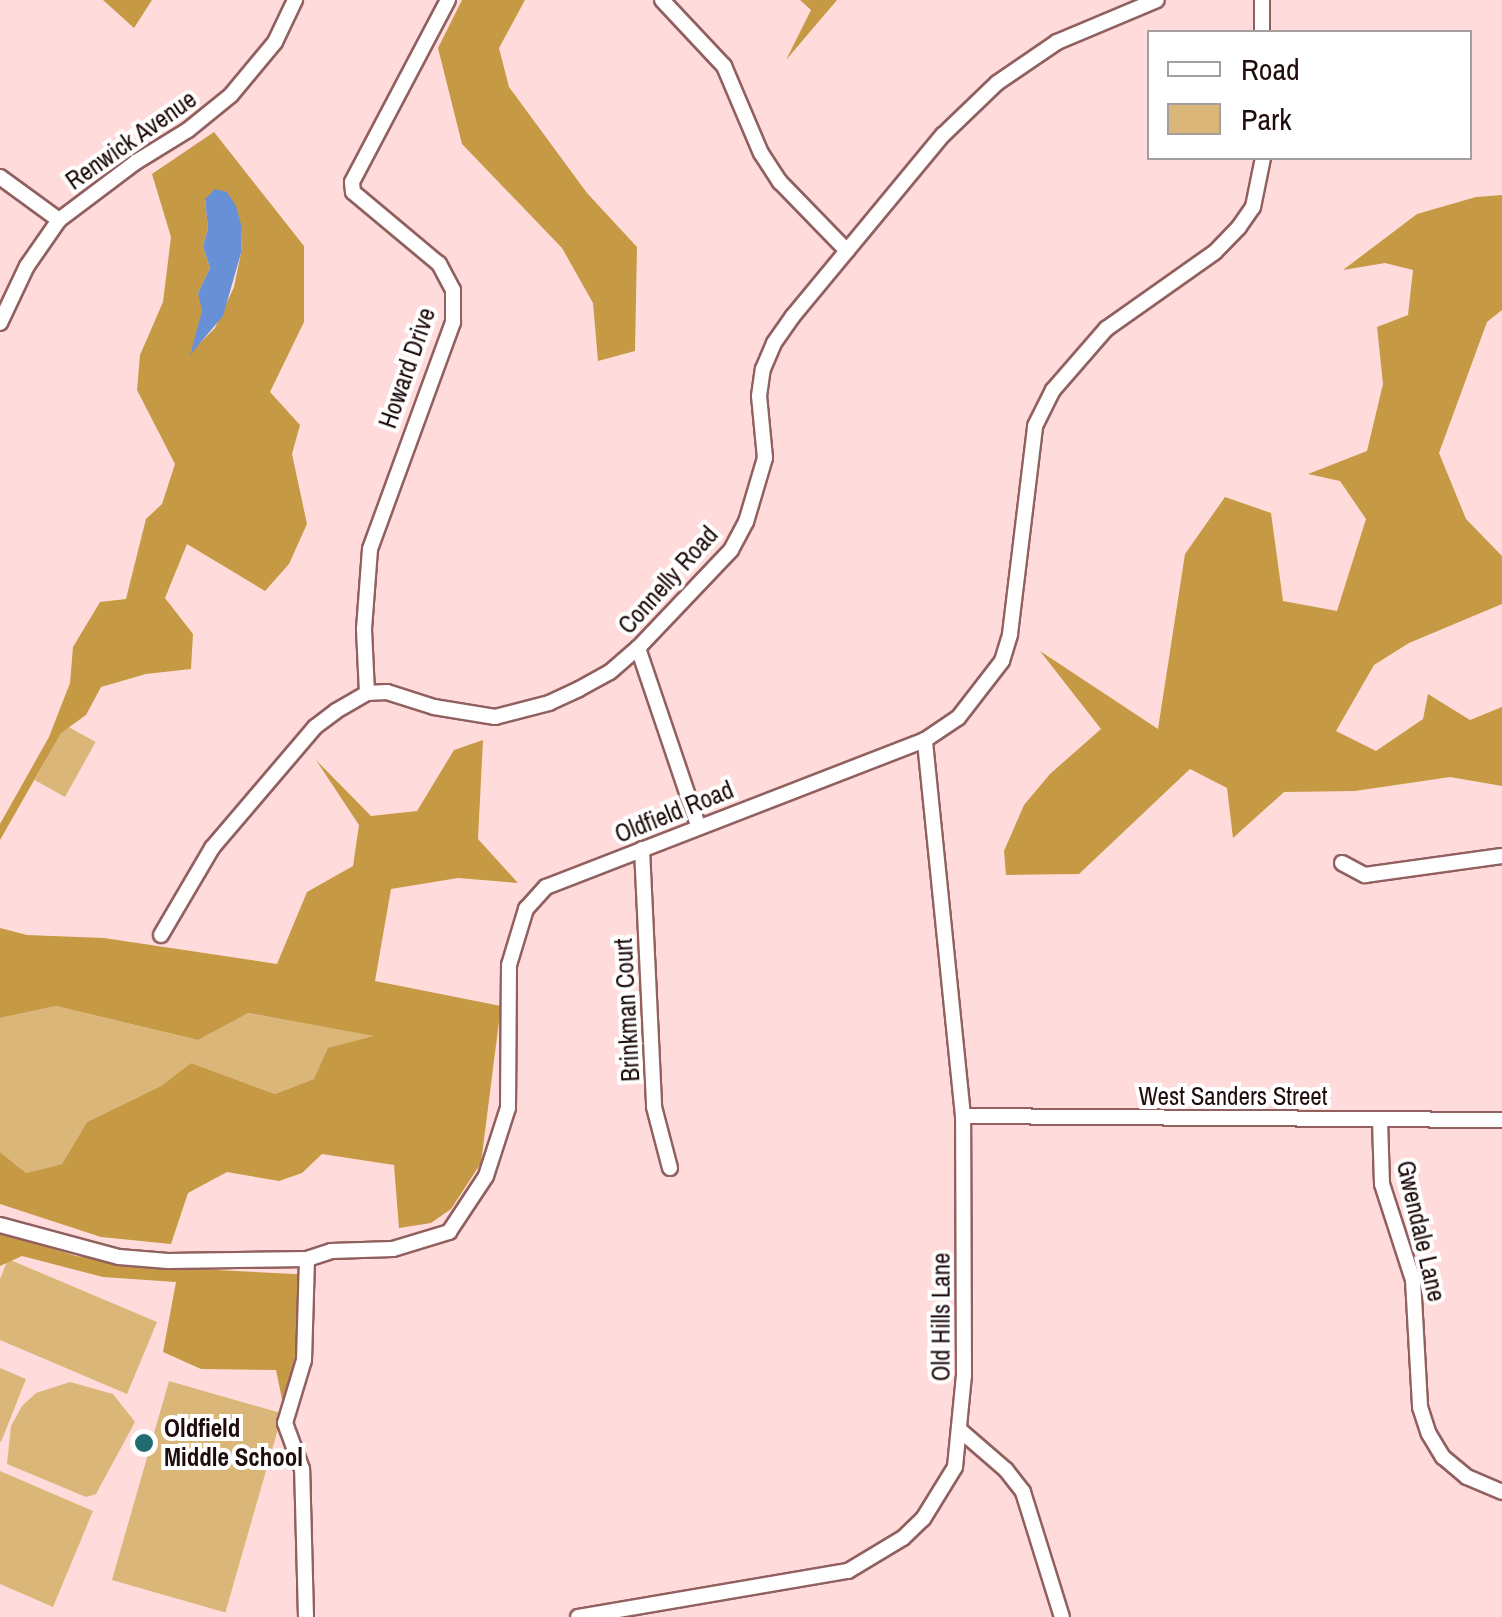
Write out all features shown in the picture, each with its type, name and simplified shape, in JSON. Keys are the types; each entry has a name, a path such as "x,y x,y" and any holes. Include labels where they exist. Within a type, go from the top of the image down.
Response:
{"street":[{"name":"Renwick Avenue","path":"0,323 27,266 58,220 136,162 188,130 230,95 275,42 295,0"},
{"name":"Howard Drive","path":"367,692 364,629 370,549 453,322 453,290 439,264 352,192 352,182 448,0"},
{"path":"662,0 724,66 761,153 780,182 847,251"},
{"name":"Connelly Road","path":"367,692 387,692 434,707 496,717 549,703 578,689 610,672 638,648 732,550 746,522 764,458 759,396 763,369 774,343 847,251 944,135 996,82 1057,42 1156,0"},
{"path":"1262,0 1262,30"},
{"name":"Oldfield Road","path":"0,1225 119,1256 168,1261 307,1259 331,1250 393,1249 449,1232 486,1176 508,1108 510,966 526,909 546,887 698,824 925,740 958,718 1002,661 1016,606 1035,426 1053,390 1106,329 1215,252 1239,228 1252,207 1263,160"},
{"path":"0,177 58,220"},
{"path":"638,648 698,824"},
{"path":"161,936 212,848 316,727 367,692"},
{"name":"Old Hills Lane","path":"578,1617 848,1570 890,1547 923,1519 956,1467 961,1431 963,1116 925,740"},
{"name":"Brinkman Court","path":"642,848 654,1107 670,1168"},
{"path":"1342,863 1365,875 1502,856"},
{"name":"West Sanders Street","path":"963,1116 1502,1120"},
{"name":"Gwendale Lane","path":"1380,1120 1382,1184 1413,1280 1420,1406 1428,1434 1443,1457 1467,1477 1502,1492"},
{"path":"306,1617 302,1469 285,1423 304,1360 307,1259"},
{"path":"961,1431 1006,1470 1023,1492 1062,1617"}],"green space":[{"path":"65,725 96,742 65,797 34,780"},
{"path":"56,1006 198,1040 247,1013 376,1036 314,1079 275,1094 191,1063 161,1086 87,1122 62,1164 26,1173 0,1152 0,1018"},
{"path":"8,1259 157,1322 127,1394 0,1340 0,1279"},
{"path":"0,1368 26,1379 1,1442 0,1441"},
{"path":"169,1381 282,1414 225,1613 112,1580"},
{"path":"70,1382 113,1394 135,1422 96,1494 86,1497 7,1464 11,1426 22,1406 36,1393"},
{"path":"0,1471 93,1511 53,1607 0,1584"}],"shaded area":[{"path":"103,0 152,0 134,28"},
{"path":"462,0 525,0 499,48 509,87 587,193 637,247 635,351 598,361 593,303 562,248 462,144 438,48"},
{"path":"800,0 837,0 786,60 811,10"},
{"path":"214,132 304,246 304,322 270,392 300,425 292,454 307,524 289,564 265,591 187,544 165,598 193,634 191,669 146,674 101,687 86,715 61,733 0,840 0,824 49,737 70,683 73,647 100,602 126,599 146,519 162,504 175,464 137,390 140,355 163,302 171,237 152,174","holes":["205,199 242,228 234,287 215,328 191,352 203,311 198,293 210,268 203,246 208,229"]},
{"path":"1502,195 1502,310 1487,322 1439,453 1466,519 1502,556 1502,604 1409,643 1374,665 1336,731 1376,751 1423,719 1428,694 1470,720 1502,707 1502,786 1450,777 1355,791 1284,792 1233,838 1227,788 1190,769 1079,874 1006,875 1004,851 1024,805 1050,774 1101,729 1040,651 1158,729 1185,554 1225,497 1271,513 1283,601 1337,611 1366,519 1340,481 1308,474 1367,451 1383,384 1377,327 1408,315 1413,270 1385,263 1343,270 1417,214 1476,197"},
{"path":"483,740 478,839 518,883 458,878 391,889 375,981 501,1006 481,1163 451,1209 431,1223 399,1228 394,1165 322,1154 302,1173 279,1181 227,1172 188,1193 171,1244 101,1237 0,1204 0,1152 26,1173 62,1164 87,1122 161,1086 191,1063 275,1094 314,1079 328,1048 374,1036 248,1013 198,1040 56,1006 0,1018 0,928 27,935 104,938 277,964 307,892 353,866 359,825 316,760 371,816 417,811 454,750"},
{"path":"0,1232 76,1256 177,1268 314,1275 311,1369 295,1408 282,1399 276,1370 201,1369 163,1352 176,1282 103,1277 22,1256 0,1266"}],"water":[{"path":"215,189 227,192 236,206 242,228 241,253 223,316 190,355 202,311 198,293 210,268 203,246 208,229 205,199"}],"place":[{"name":"Oldfield Middle School","path":"144,1443"}]}
